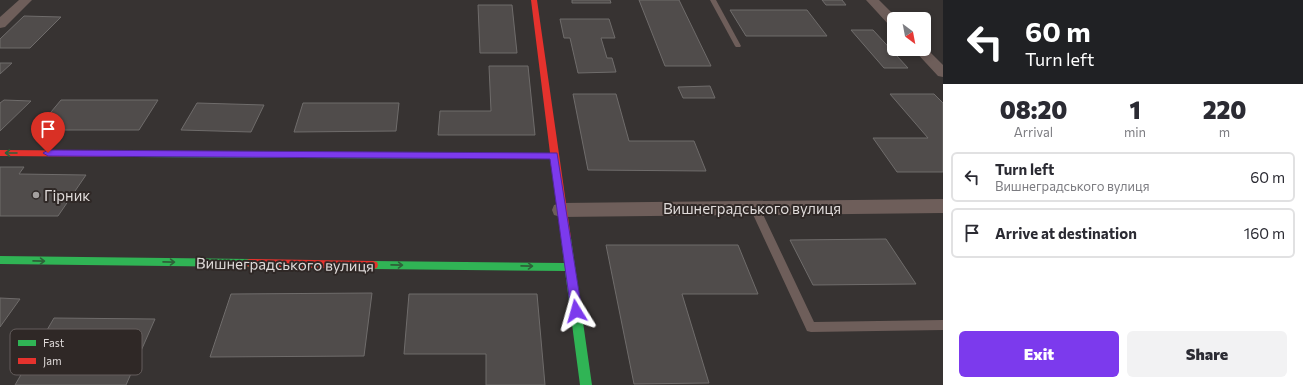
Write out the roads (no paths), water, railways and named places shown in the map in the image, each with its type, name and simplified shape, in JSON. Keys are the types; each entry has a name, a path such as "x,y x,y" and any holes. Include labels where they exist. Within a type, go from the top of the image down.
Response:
{"street":[{"path":"0,24 26,0"},
{"path":"534,0 561,210 586,385"},
{"path":"872,0 887,15"},
{"path":"927,56 943,73"},
{"path":"0,153 554,156"},
{"name":"Вишнеградського вулиця","path":"561,210 943,206"},
{"name":"Вишнеградського вулиця","path":"0,260 570,267"}],"lane":[{"path":"713,0 738,46"},
{"path":"755,208 811,327 943,325"}],"place":[{"name":"Гірник","path":"36,195"}]}
